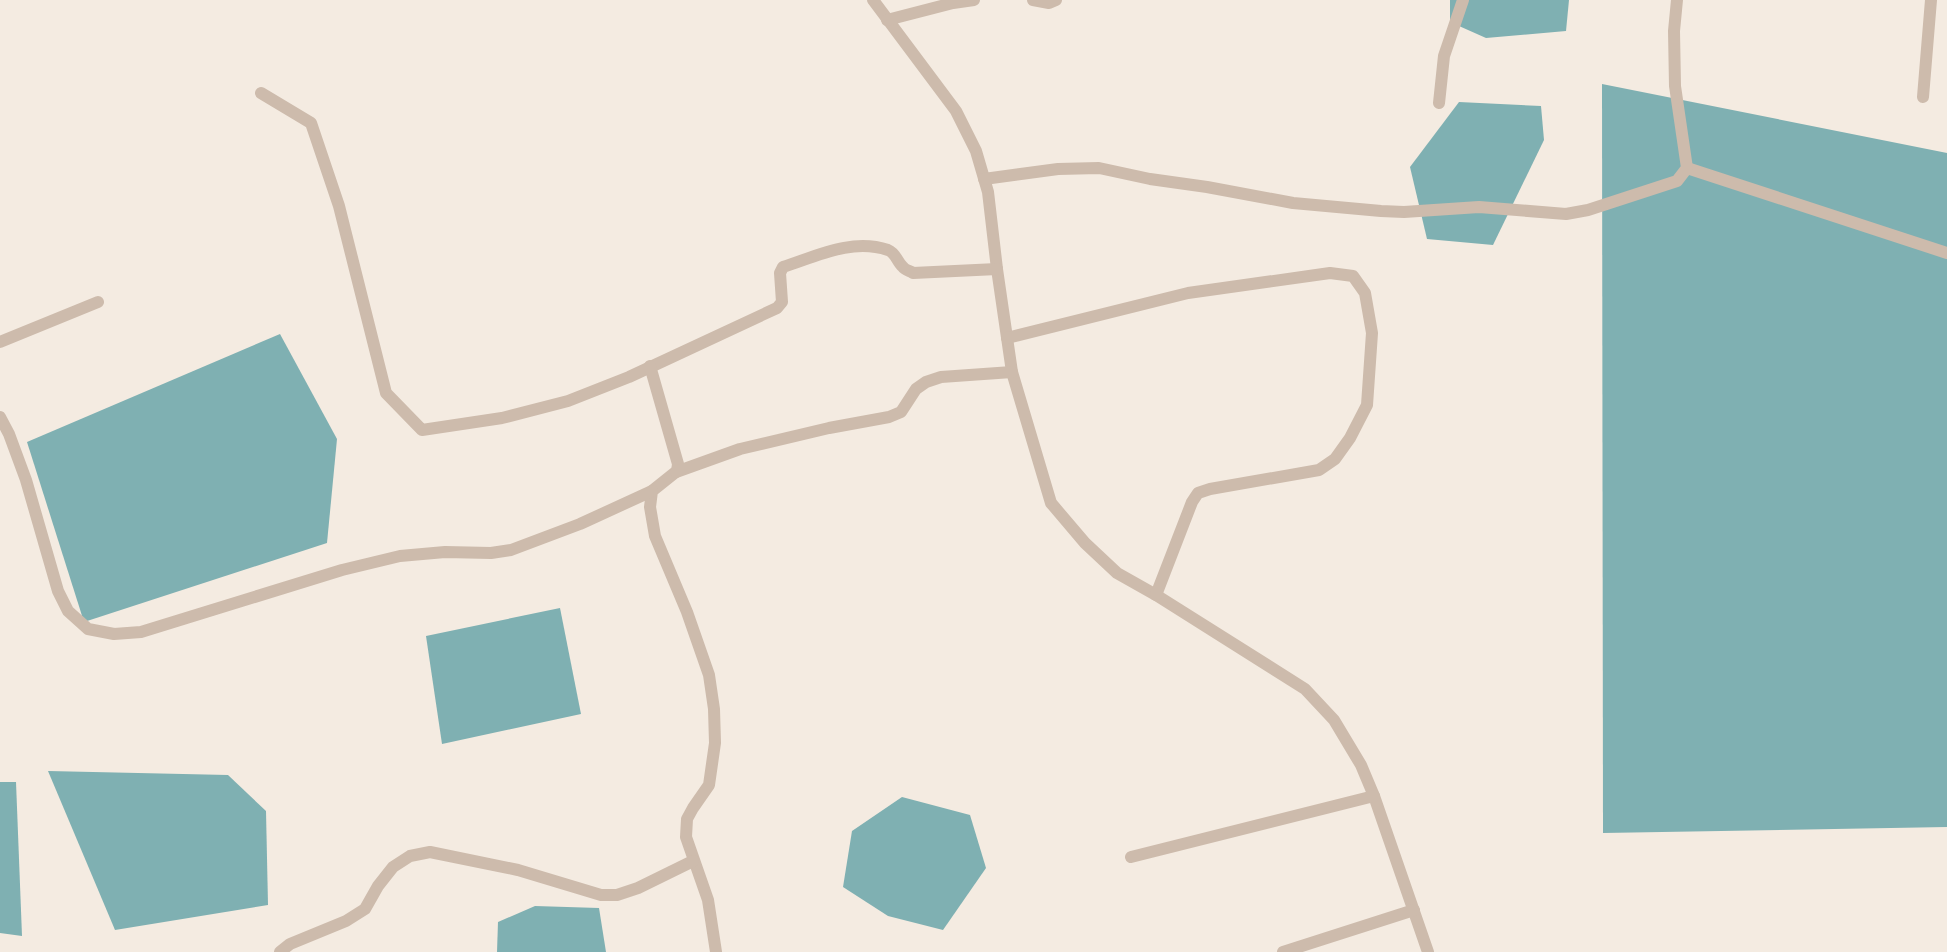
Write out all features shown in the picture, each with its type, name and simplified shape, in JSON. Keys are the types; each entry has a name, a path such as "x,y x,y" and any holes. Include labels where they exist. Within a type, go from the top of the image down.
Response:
{"street":[{"path":"872,0 956,111 976,151 988,192 1012,372 1051,503 1085,543 1117,573 1156,595 1305,689 1334,720 1361,765 1374,796 1428,952"},
{"path":"887,20 974,0"},
{"path":"1034,0 1049,3 1056,0"},
{"path":"1439,103 1444,56 1463,0"},
{"path":"984,179 1058,169 1099,168 1150,179 1294,203 1380,211 1404,212 1479,207 1566,214 1588,210 1677,181 1687,168 1675,86 1674,31 1677,0"},
{"path":"1922,97 1931,0"},
{"path":"261,93 310,123 339,206 386,394 422,430 502,418 568,401 629,377 777,308 782,302 780,273 784,267 846,247 859,245 890,251 898,258 903,268 913,273 997,269"},
{"path":"1687,168 1947,253"},
{"path":"1007,338 1188,293 1330,273 1353,276 1365,293 1372,333 1368,405 1350,438 1335,458 1319,470 1210,489 1198,493 1192,502 1156,595"},
{"path":"0,342 98,302"},
{"path":"650,366 678,464 676,472"},
{"path":"0,417 9,434 26,480 58,591 68,611 88,629 114,634 141,632 342,570 400,556 445,552 491,553 511,550 580,524 652,490 676,472 740,449 901,412 916,389 926,382 941,377 1012,372"},
{"path":"652,490 650,507 655,536 687,612 708,675 714,709 715,743 709,785 687,820 686,837 708,900 716,952"},
{"path":"1131,857 1374,796"},
{"path":"280,952 290,944 346,921 365,909 378,886 393,867 410,856 430,852 518,870 601,895 617,895 638,888 693,861"},
{"path":"1283,952 1414,910"}],"water":[{"path":"1450,0 1569,0 1566,31 1486,38 1450,22"},
{"path":"1602,84 1947,153 1947,827 1603,833"},
{"path":"1459,102 1541,106 1544,140 1493,245 1427,239 1410,167"},
{"path":"280,334 337,439 327,543 84,622 27,442"},
{"path":"560,608 581,714 442,744 426,636"},
{"path":"48,771 228,775 266,811 268,905 115,930"},
{"path":"0,782 16,782 22,936 0,933"},
{"path":"902,797 970,815 986,868 943,930 888,916 843,887 852,831"},
{"path":"535,906 599,908 606,952 497,952 498,922"}]}
